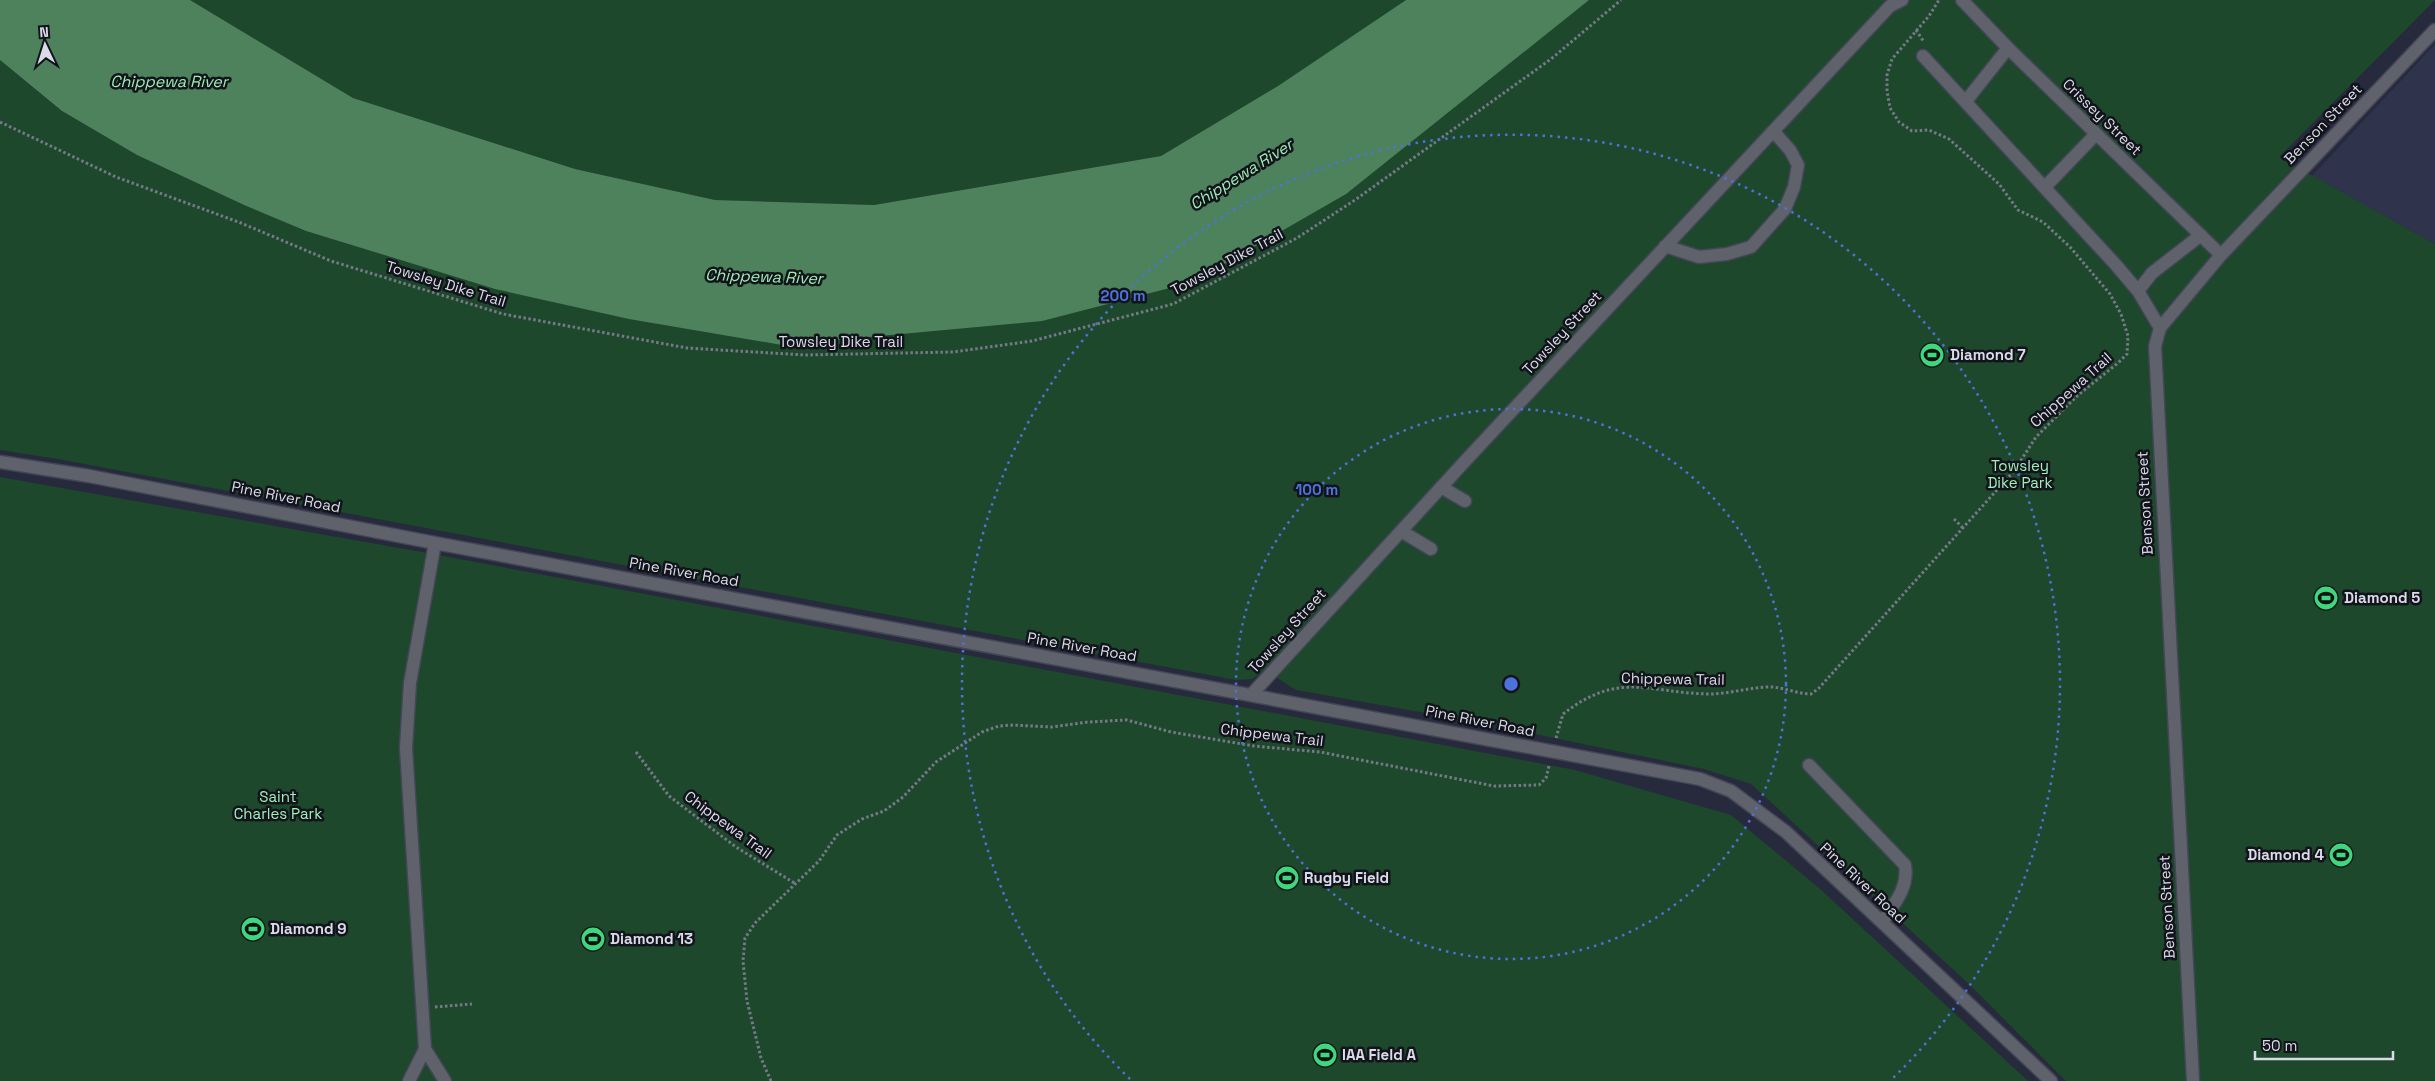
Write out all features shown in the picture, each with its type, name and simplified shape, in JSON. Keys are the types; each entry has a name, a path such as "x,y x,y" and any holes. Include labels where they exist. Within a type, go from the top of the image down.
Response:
{"street":[{"name":"Towsley Street","path":"1251,695 1665,246 1890,6 1902,0"},
{"name":"Crissey Street","path":"1962,0 2008,48 2221,255"},
{"name":"Benson Street","path":"2193,1081 2155,380 2155,346 2160,328 2221,255 2435,30"},
{"path":"1966,101 2008,48"},
{"path":"1923,56 2084,229 2138,291 2160,328"},
{"path":"1665,246 1699,257 1727,254 1751,247 1785,209 1794,186 1798,164 1790,150 1773,131"},
{"path":"2045,187 2096,134"},
{"path":"2138,291 2152,273 2201,235"},
{"name":"Pine River Road","path":"0,462 89,476 435,543 1700,779 1731,791 1786,832 2051,1081"},
{"path":"1441,487 1465,501"},
{"path":"1401,531 1431,548"},
{"path":"435,543 414,654 406,716 407,779 425,1049 445,1081"},
{"path":"1809,765 1905,865 1907,878 1899,896 1882,922"},
{"path":"409,1081 425,1049"}],"path":[{"name":"Towsley Dike Trail","path":"0,122 116,177 240,223 331,261 504,314 687,348 805,355 953,352 1032,341 1164,307 1181,300 1297,238 1355,200 1551,59 1621,0"},
{"name":"Chippewa Trail","path":"771,1081 762,1058 747,1002 743,961 745,938 755,923 819,861 837,835 862,819 884,811 903,797 936,762 982,732 999,726 1052,727 1088,722 1127,720 1189,735 1254,746 1320,752 1494,786 1539,784 1546,778 1563,714 1596,693 1636,686 1711,694 1766,687 1812,694 1819,688 1876,622 1909,589 2014,471 2036,437 2077,396 2118,363 2127,354 2129,345 2121,314 2110,294 2070,247 2043,222 2018,210 1999,184 1949,139 1929,130 1912,131 1899,122 1890,108 1887,75 1892,59 1929,16 1939,0"},
{"path":"1954,519 1963,528"},
{"name":"Chippewa Trail","path":"636,752 669,796 736,847 796,884"},
{"path":"422,1008 472,1004"}],"shaded area":[{"path":"2435,44 2435,244 2312,176"}],"green space":[{"path":"190,0 1406,0 1278,86 1161,156 874,205 715,200 575,169 353,98"},
{"name":"Towsley Dike Park","path":"1589,0 2435,0 2279,157 2435,244 2435,1081 2066,1081 1970,985 1751,784 1704,769 1477,722 1296,690 1265,670 1252,679 1236,680 58,459 0,450 0,60 62,111 137,155 244,205 306,231 495,289 1122,299 1193,282"},
{"name":"Saint Charles Park","path":"0,477 433,554 1575,770 1731,815 1819,888 2028,1081 0,1081"}],"water":[{"name":"Chippewa River","path":"0,0 190,0 353,98 575,169 715,200 874,205 1161,156 1278,86 1406,0 1589,0 1346,194 1193,282 1042,321 782,345 629,319 495,289 306,231 244,205 137,155 62,111 0,60"}],"place":[{"name":"Diamond 7","path":"1932,355"},
{"name":"Diamond 5","path":"2326,598"},
{"name":"Diamond 4","path":"2341,855"},
{"name":"Rugby Field","path":"1287,878"},
{"name":"Diamond 9","path":"253,929"},
{"name":"Diamond 13","path":"593,939"},
{"name":"IAA Field A","path":"1325,1055"}]}
